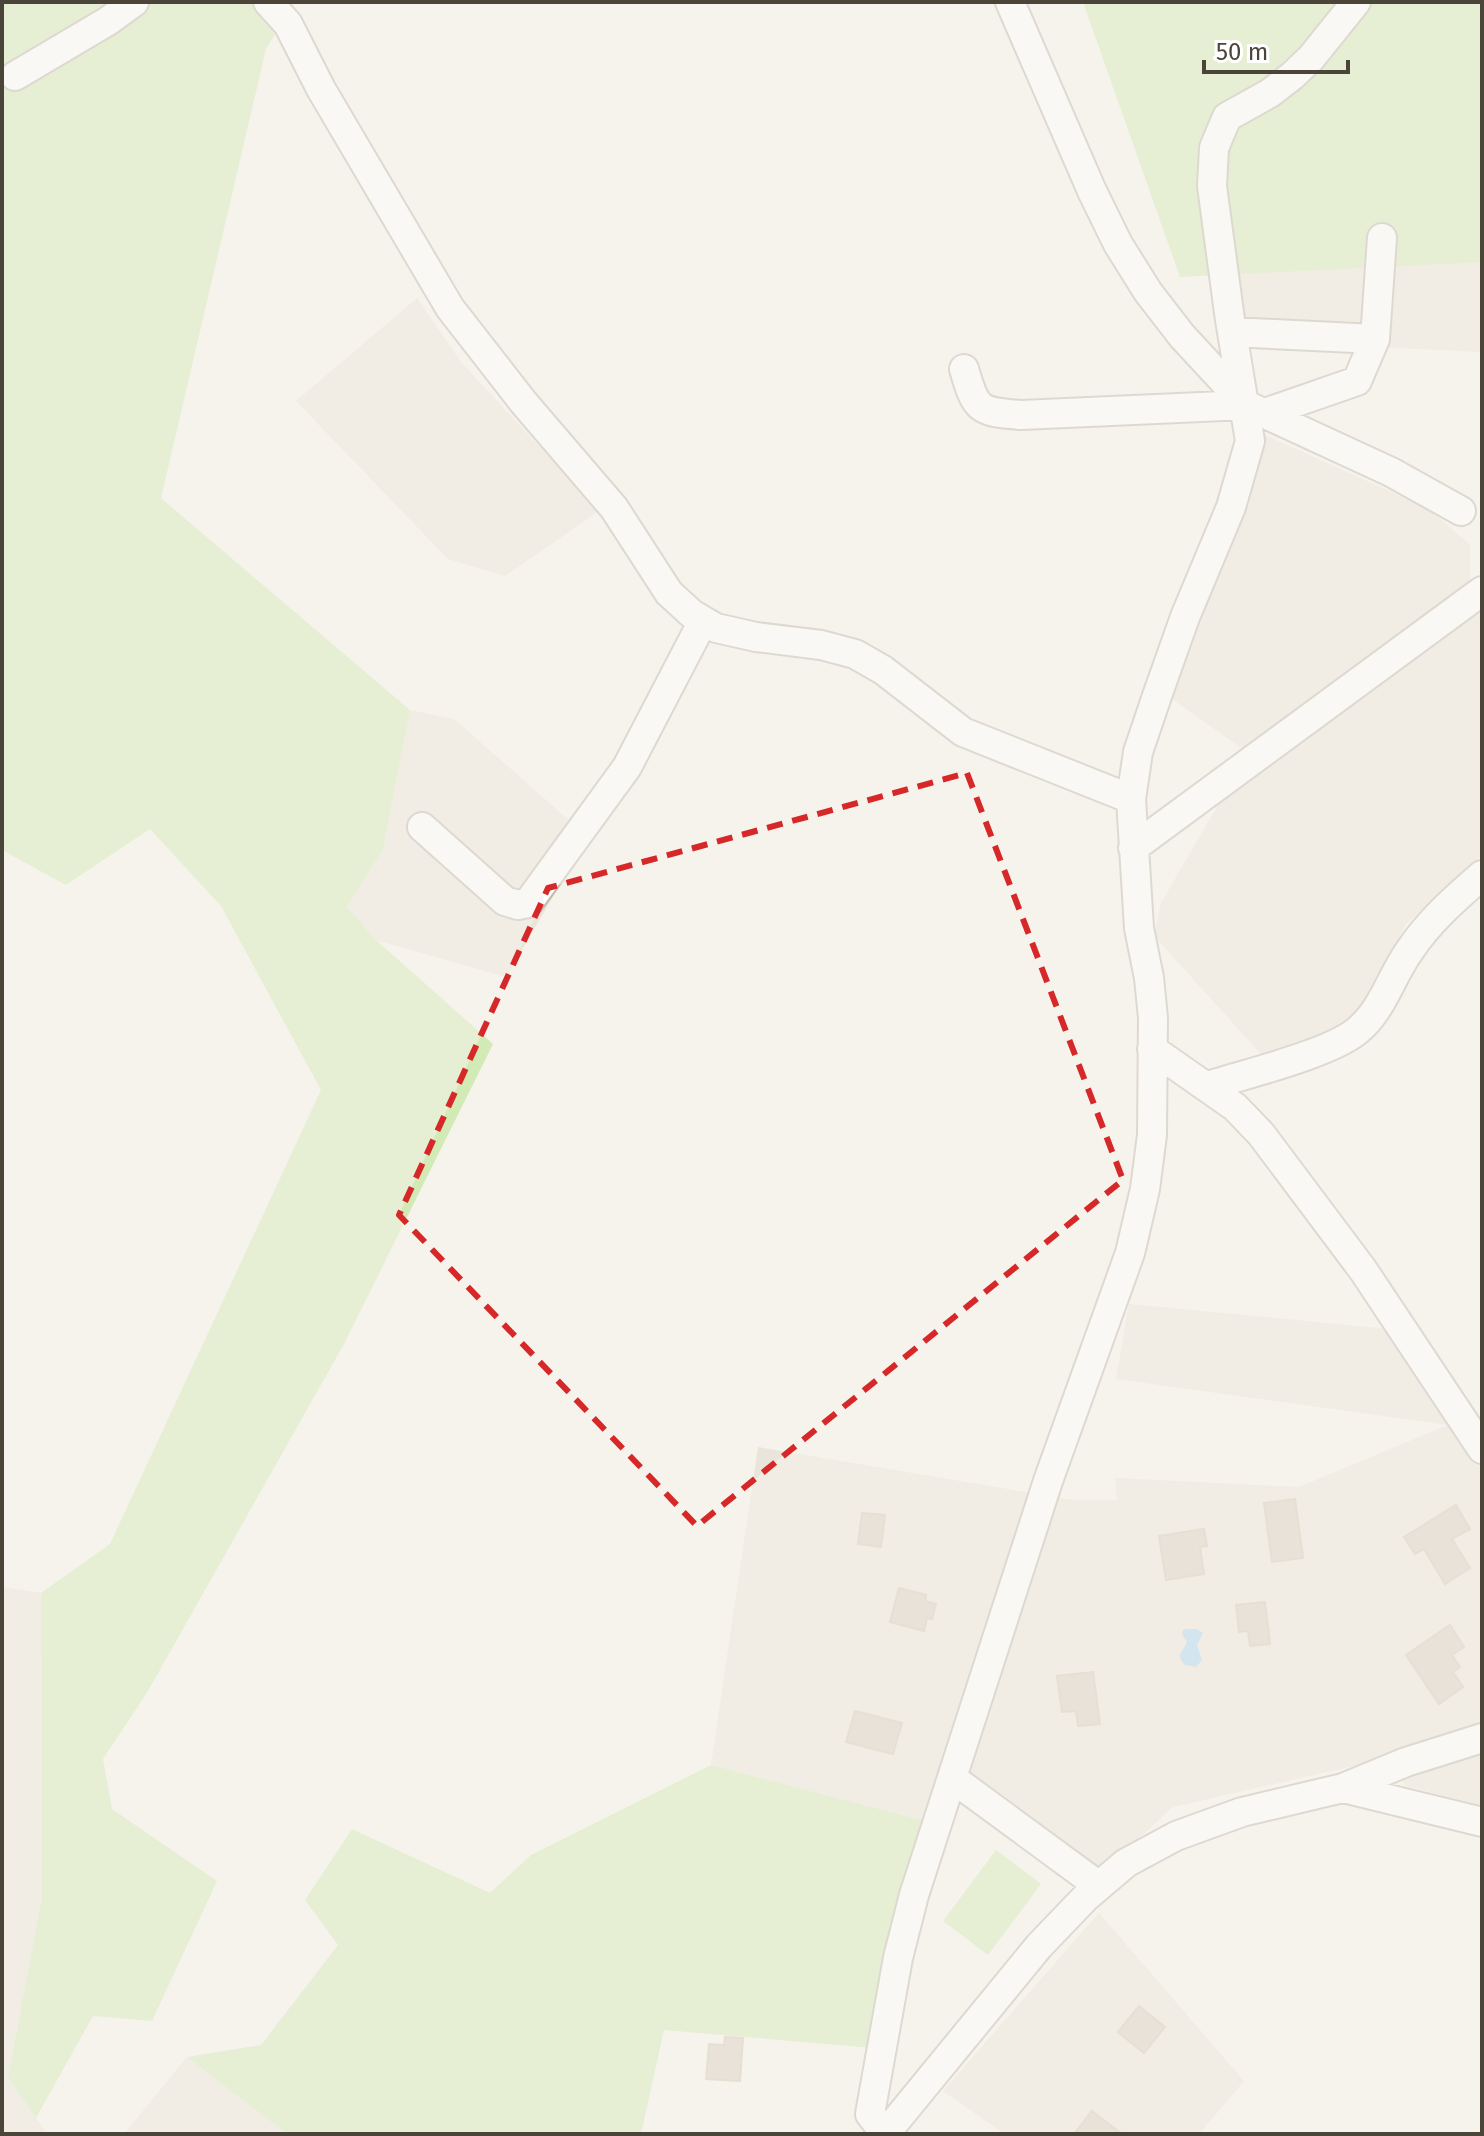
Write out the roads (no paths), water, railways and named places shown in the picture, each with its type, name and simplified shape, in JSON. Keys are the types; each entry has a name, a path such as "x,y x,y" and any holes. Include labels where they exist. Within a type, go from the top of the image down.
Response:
{"street":[{"path":"15,76 108,21 134,2"},
{"path":"268,2 288,24 321,89 450,308 524,403 614,508 669,593 716,628 756,637 821,645 855,654 883,670 963,732 1131,799"},
{"path":"1010,2 1118,244 1148,292 1182,336 1255,409 1391,472 1461,511"},
{"path":"1356,2 1311,58 1292,76 1270,93 1252,100 1227,117 1214,148 1212,186 1232,332 1255,409 1245,466 1157,696 1138,752 1131,799 1139,928 1153,1018 1152,1135 1145,1189 1130,1253 1048,1481 914,1895 898,1958 870,2114 885,2134 1039,1946 1126,1863 1176,1836 1242,1812 1343,1788 1406,1762 1482,1738"},
{"path":"964,369 975,402 989,413 1021,415 1255,409 1357,381 1375,339 1382,238"},
{"path":"1232,332 1375,339"},
{"path":"1133,848 1482,591"},
{"path":"422,827 505,901 518,905 528,903 627,767 703,621"},
{"path":"1208,1086 1313,1052 1356,1032 1385,997 1422,932 1482,875"},
{"path":"1152,1049 1235,1107 1261,1134 1363,1270 1482,1449"},
{"path":"952,1778 1099,1886"},
{"path":"1343,1788 1482,1822"}],"water":[{"path":"1197,1629 1203,1633 1197,1645 1202,1660 1196,1667 1185,1665 1180,1658 1187,1641 1182,1635 1183,1630"}]}
